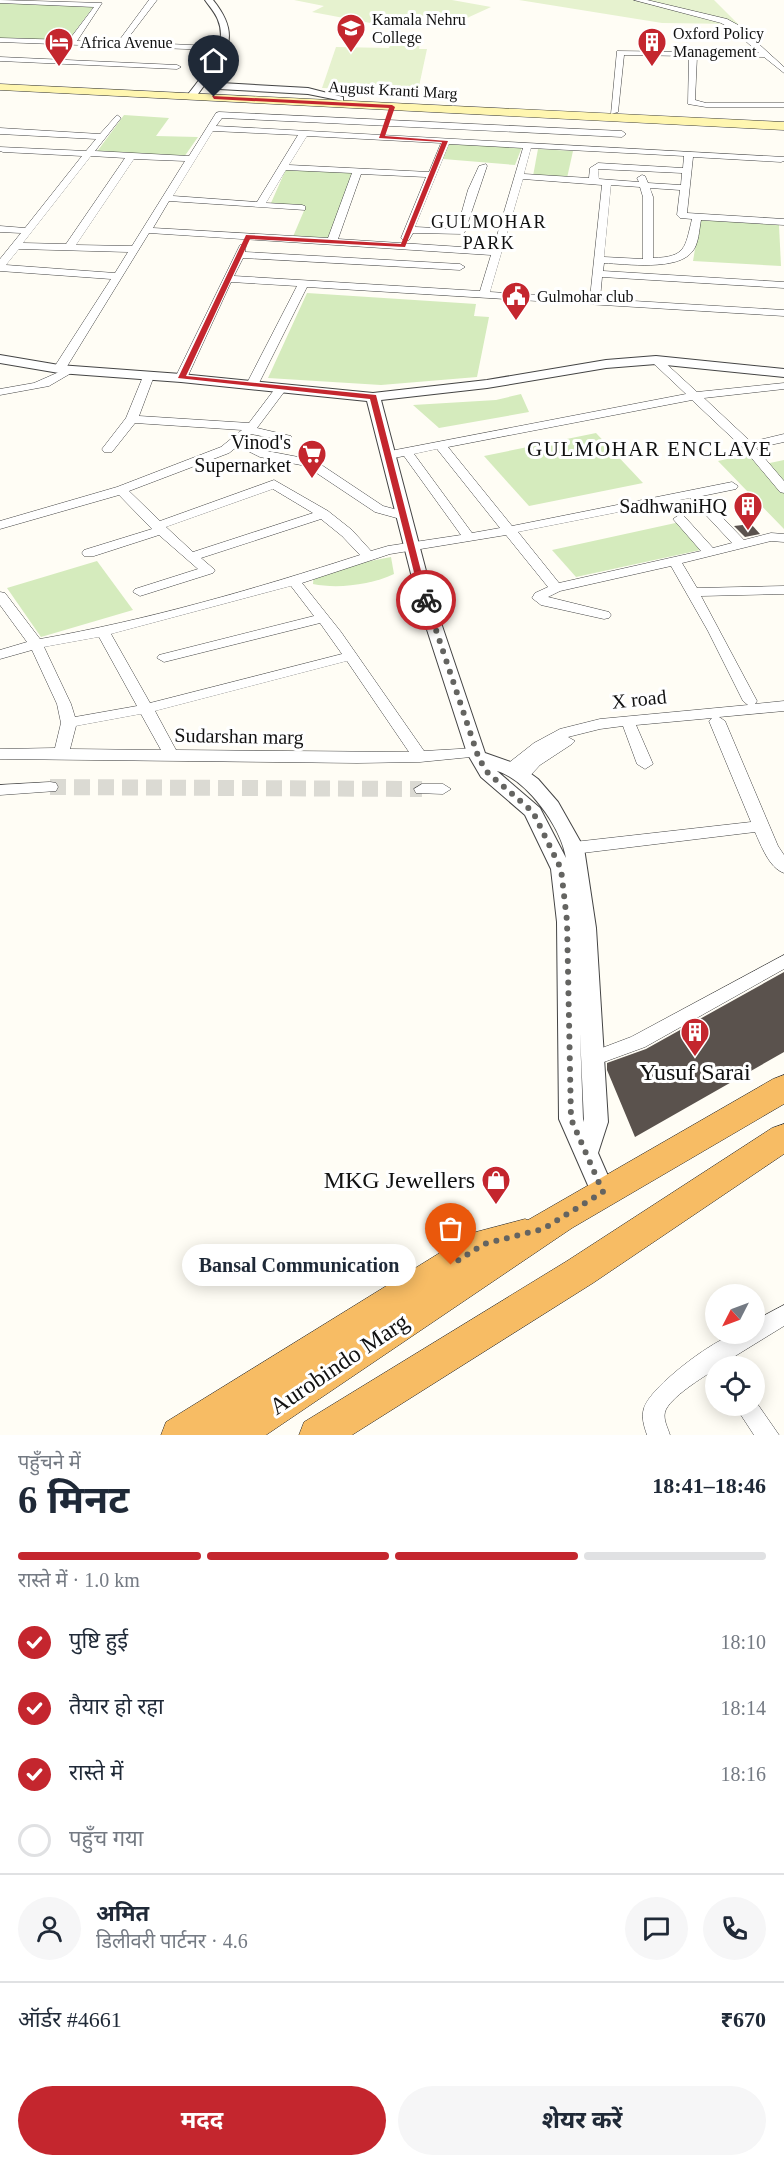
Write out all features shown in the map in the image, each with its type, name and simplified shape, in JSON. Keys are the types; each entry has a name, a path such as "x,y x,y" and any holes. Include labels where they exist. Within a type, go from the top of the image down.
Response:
{"highway":[{"name":"Aurobindo Marg","path":"233,1435 543,1229 784,1088"},
{"path":"318,1435 580,1272 784,1137"},
{"path":"180,1435 484,1244 543,1229"}],"main road":[{"name":"August Kranti Marg","path":"0,84 392,107 782,121"},
{"name":"August Kranti Marg","path":"189,94 340,99 619,115"}],"street":[{"path":"120,44 153,0"},
{"path":"189,94 213,48 217,33 215,21 200,0"},
{"path":"189,94 204,79 222,49 226,34 224,21 209,0"},
{"path":"638,0 712,17 730,26 728,27 760,55 784,82"},
{"path":"0,1 101,2"},
{"path":"71,43 101,2"},
{"path":"0,39 213,48"},
{"path":"620,150 622,134 619,115 620,53 760,55 784,71"},
{"path":"693,55 692,102 706,105 784,105"},
{"path":"0,59 177,67"},
{"path":"204,79 219,86 308,91 340,99"},
{"path":"381,137 392,107"},
{"path":"0,392 49,382 62,377 117,276 219,115 622,134"},
{"path":"0,267 117,118"},
{"path":"211,128 781,159"},
{"path":"0,131 101,137"},
{"path":"2,151 18,132"},
{"path":"260,204 304,133"},
{"path":"403,246 446,141"},
{"path":"484,295 528,145"},
{"path":"2,151 191,159"},
{"path":"689,153 682,215 697,218 784,222"},
{"path":"70,246 131,156"},
{"path":"410,230 461,232 473,190 483,166"},
{"path":"284,167 432,175"},
{"path":"594,182 595,167 687,171"},
{"path":"641,168 643,185 648,197 648,261"},
{"path":"331,243 346,207 357,171"},
{"path":"519,176 686,188"},
{"path":"595,302 607,183"},
{"path":"166,198 302,208"},
{"path":"600,260 663,261 686,255 691,248 697,218"},
{"path":"0,229 28,231"},
{"path":"146,230 497,252"},
{"path":"182,378 248,237"},
{"path":"16,246 134,249"},
{"path":"240,255 460,267"},
{"path":"0,267 117,276"},
{"path":"598,274 784,285"},
{"path":"228,279 784,313"},
{"path":"252,385 303,284"},
{"path":"0,359 64,370 182,378 373,397 487,384 606,364 656,360 783,378"},
{"path":"656,360 748,446 784,489"},
{"path":"108,449 132,420 148,376"},
{"path":"389,455 783,378"},
{"path":"3,520 121,490 225,450 250,428 281,388"},
{"path":"373,397 427,605 477,756 488,773 533,812 561,869 567,921 571,1119 603,1192"},
{"path":"132,420 250,428 287,438"},
{"path":"748,446 784,438"},
{"path":"237,441 264,454 310,463 379,509 404,516"},
{"path":"440,445 556,588"},
{"path":"407,452 469,538"},
{"path":"89,553 274,484 323,514 347,533 368,556"},
{"path":"0,655 36,644 103,632 294,581 368,556 732,486"},
{"path":"121,490 159,528 208,570 141,592"},
{"path":"694,495 741,545"},
{"path":"191,557 323,514"},
{"path":"679,519 710,554"},
{"path":"604,615 539,598 542,594 556,588 710,554 771,537 784,538"},
{"path":"675,562 750,701"},
{"path":"294,581 323,618 420,757"},
{"path":"692,592 784,590"},
{"path":"0,596 36,644 64,704 69,723 61,755"},
{"path":"164,658 323,618"},
{"path":"103,632 172,756"},
{"path":"69,723 146,709 350,656"},
{"path":"519,767 536,739 554,728 584,718 784,697"},
{"name":"X road","path":"519,767 560,734 600,724 784,706"},
{"path":"477,756 519,767 535,762 566,741 581,736 630,727 784,714"},
{"path":"717,721 770,848 784,867"},
{"path":"630,727 645,764"},
{"name":"Sudarshan marg","path":"0,754 299,759 477,756"},
{"path":"519,767 551,806 574,848 586,928 596,1122 586,1152"},
{"path":"0,790 50,787"},
{"path":"422,789 444,789"},
{"path":"574,848 760,825"},
{"path":"593,1059 606,1056 655,1034 784,961"},
{"path":"765,1326 784,1315"},
{"path":"723,1356 739,1344"},
{"path":"659,1435 655,1427 654,1410 661,1397 705,1369"},
{"path":"754,1416 768,1435"}],"green space":[{"path":"294,0 452,0 491,7 467,18 433,11 397,28 312,12 324,6"},
{"path":"519,0 714,0 738,24 662,23"},
{"path":"0,2 94,6 67,42 0,38"},
{"path":"391,42 420,43 419,49 427,49 418,91 322,88 336,47 389,48"},
{"path":"124,115 169,118 156,136 198,137 184,157 96,153"},
{"path":"448,142 522,147 515,165 443,159"},
{"path":"538,149 573,151 567,178 533,176"},
{"path":"286,169 352,172 328,242 292,239 306,206 271,203"},
{"path":"700,220 779,225 781,266 693,261"},
{"path":"307,293 476,304 474,316 489,317 477,377 381,385 268,378"},
{"path":"521,394 529,412 439,428 413,405 496,400"},
{"path":"596,433 643,483 529,506 484,456"},
{"path":"745,455 765,464 784,460 784,529 718,461"},
{"path":"680,522 705,549 576,577 552,550"},
{"path":"391,557 394,574 385,578 343,586 313,584 314,572"},
{"path":"97,561 133,610 41,637 7,588"}],"building":[{"name":"SadhwaniHQ","path":"751,524 760,534 745,537 734,526"},
{"name":"Yusuf Sarai","path":"784,972 784,1052 635,1137 607,1070 607,1063 646,1049"}],"tunnel":[{"path":"50,787 422,789"}],"way so far":[{"path":"426,600 479,759 488,773 533,812 561,869 567,921 571,1119 603,1192 543,1229 484,1244 451,1265"}],"place":[{"name":"Kamala Nehru College","path":"351,54"},
{"name":"Africa Avenue","path":"59,68"},
{"name":"Oxford Policy Management","path":"652,68"},
{"name":"Gulmohar club","path":"516,322"},
{"name":"Vinod's Supernarket","path":"312,480"},
{"name":"SadhwaniHQ","path":"748,532"},
{"name":"Yusuf Sarai","path":"695,1058"},
{"name":"MKG Jewellers","path":"496,1206"},
{"name":"Bansal Communication","path":"451,1265"}],"district":[{"name":"GULMOHAR PARK","path":"489,232"},
{"name":"GULMOHAR ENCLAVE","path":"650,449"}],"route":[{"path":"214,97 392,107 381,137 446,141 403,246 248,237 182,378 373,397 426,600"}]}
